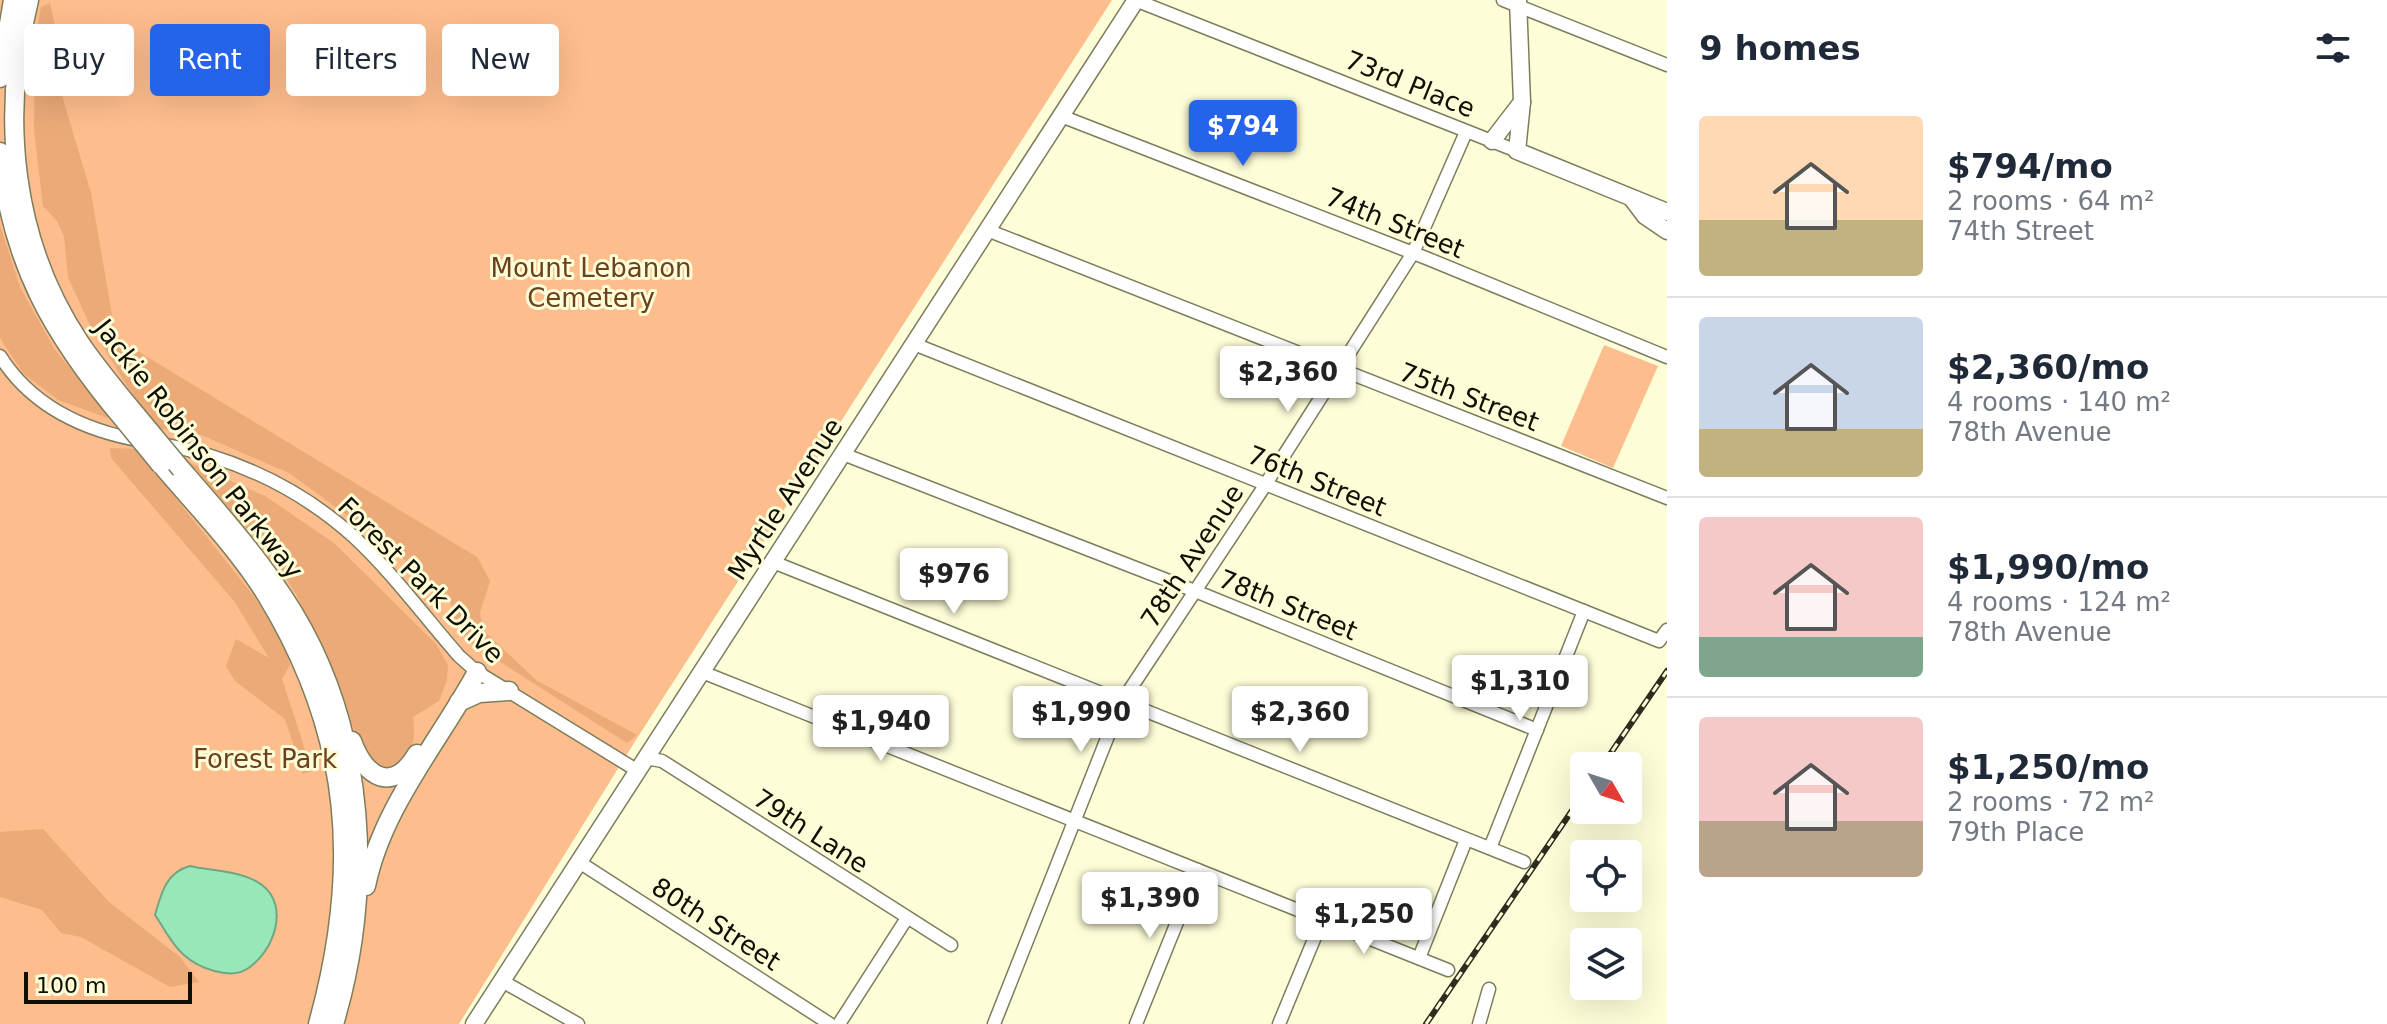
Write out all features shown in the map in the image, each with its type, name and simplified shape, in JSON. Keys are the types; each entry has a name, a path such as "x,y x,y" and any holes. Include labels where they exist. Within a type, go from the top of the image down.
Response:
{"highway":[{"path":"0,78 13,0"},
{"name":"Jackie Robinson Parkway","path":"29,0 15,59 12,102 15,164 22,205 41,267 68,323 131,418"},
{"name":"Jackie Robinson Parkway","path":"0,161 16,238 43,307 73,357 131,418 172,468 266,595 302,663 330,742 341,809 345,875 337,941 318,1024"},
{"name":"Jackie Robinson Parkway","path":"172,468 248,547 272,580 294,614 320,666 340,727 355,801 358,873 354,931 334,1024"},
{"path":"320,666 343,708 359,760 371,773 386,778 402,773 410,765 473,669"},
{"path":"354,931 382,833 459,702 473,669"},
{"path":"459,702 479,693 509,691"}],"main road":[{"name":"Myrtle Avenue","path":"474,1024 1136,0"},
{"path":"1513,2 1522,102 1517,151"},
{"path":"1492,141 1522,102"},
{"name":"73rd Place","path":"1517,151 1667,212"},
{"path":"1632,198 1645,216 1667,231"}],"street":[{"name":"73rd Place","path":"1136,0 1517,151"},
{"path":"1513,2 1667,65"},
{"name":"74th Street","path":"1061,116 1413,253 1667,357"},
{"name":"78th Avenue","path":"994,1024 1121,703 1413,253 1466,132"},
{"name":"75th Street","path":"987,230 1667,498"},
{"name":"76th Street","path":"914,344 1659,641 1667,630"},
{"name":"Forest Park Drive","path":"0,356 23,386 43,403 75,422 123,438 210,454 248,468 317,509 362,546 473,669 642,764"},
{"name":"78th Street","path":"843,454 1195,591 1537,730"},
{"path":"773,562 1524,862"},
{"path":"1490,848 1584,611"},
{"path":"702,672 1448,970"},
{"name":"79th Lane","path":"642,764 662,761 951,945"},
{"path":"1419,958 1466,840"},
{"name":"80th Street","path":"579,862 830,1024"},
{"path":"1136,1024 1198,870"},
{"path":"839,1024 907,918"},
{"path":"1279,1024 1322,920"},
{"path":"502,981 578,1024"},
{"path":"1479,1024 1489,989"}],"green space":[{"path":"0,0 1112,0 634,743 459,1024 0,1024"},
{"path":"1604,345 1658,366 1613,468 1561,446"}],"shaded area":[{"path":"50,3 54,24 38,24 41,7"},
{"path":"34,96 63,96 91,193 115,332 121,341 477,557 490,581 480,613 483,630 536,680 637,735 627,743 472,644 454,621 450,599 386,544 289,473 201,435 155,428 88,321 68,277 64,236 57,221 43,206 34,130"},
{"path":"0,225 20,287 55,350 113,420 58,400 23,373 0,338"},
{"path":"110,448 137,449 256,599 286,646 290,665 282,679 312,771 303,774 285,719 235,681 226,666 236,639 269,658 234,601 111,458"},
{"path":"183,460 265,496 334,543 436,644 448,665 447,680 439,701 413,717 412,747 392,769 374,764 361,749 332,670 296,594 270,554"},
{"path":"43,829 109,902 180,957 199,982 170,987 81,937 61,933 42,910 0,897 0,832"},
{"path":"190,866 255,880 271,894 277,916 275,928 265,952 247,969 223,973 197,964 176,946 155,915 170,879"}],"railway":[{"path":"1612,752 1667,671"},
{"path":"1426,1024 1570,813"}],"park label":[{"name":"Mount Lebanon Cemetery","path":"591,283"},
{"name":"Forest Park","path":"265,759"}]}
